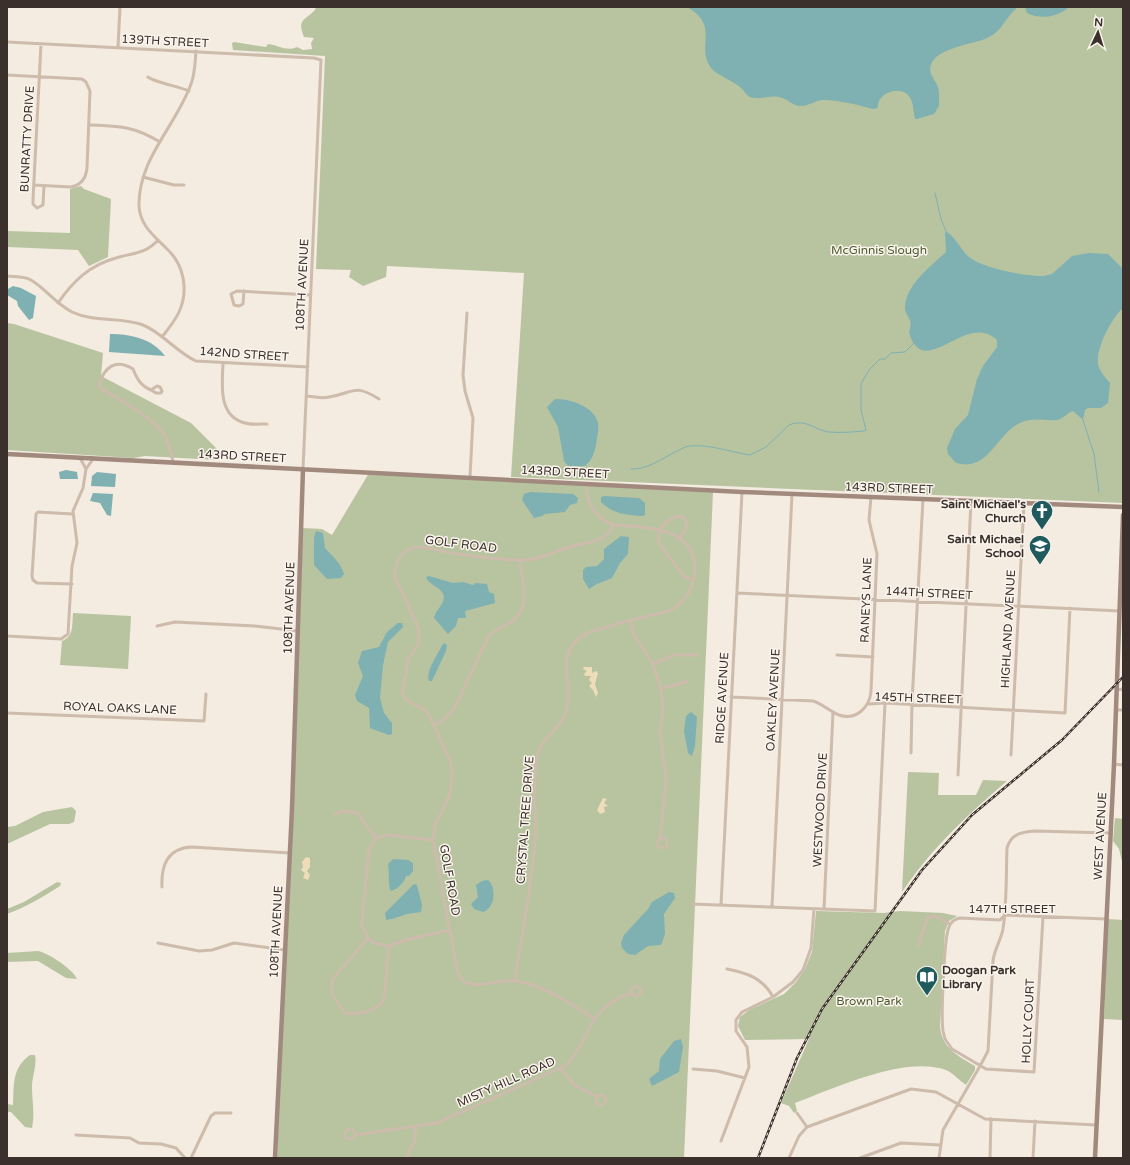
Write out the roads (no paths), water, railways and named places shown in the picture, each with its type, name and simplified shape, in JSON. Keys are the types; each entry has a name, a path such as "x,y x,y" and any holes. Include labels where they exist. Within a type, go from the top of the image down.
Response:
{"street":[{"path":"118,47 120,7"},
{"name":"139TH STREET","path":"7,42 196,51 314,58 321,60"},
{"name":"BUNRATTY DRIVE","path":"41,44 34,185 34,204 38,208 43,205 44,186"},
{"path":"162,337 180,310 184,282 182,271 178,262 173,255 148,231 141,216 139,197 143,176 160,142 189,91 195,73 196,51"},
{"name":"108TH AVENUE","path":"275,1158 286,950 303,469 321,60"},
{"path":"7,75 82,79 86,82 90,91 86,174 81,183 71,187 34,185"},
{"path":"148,77 152,81 175,85 189,91"},
{"path":"89,125 135,129 160,142"},
{"path":"143,176 170,184 184,185"},
{"path":"58,303 70,285 87,271 112,259 147,250 158,240"},
{"name":"142ND STREET","path":"7,276 30,280 58,303 74,313 91,318 139,324 151,329 180,352 192,359 223,364 308,367"},
{"path":"244,291 243,304 238,306 234,305 231,297 232,292 244,291 311,295"},
{"path":"467,314 463,381 472,411 473,423 470,477"},
{"path":"223,364 222,393 226,408 237,420 246,424 267,424"},
{"path":"151,390 142,384 133,369 121,365 112,365 108,367 99,385 100,388 145,418 162,433 169,445 173,462"},
{"path":"307,396 329,397 349,390 359,390 370,393 379,399"},
{"name":"143RD STREET","path":"7,454 742,492 1123,507"},
{"path":"80,458 86,469"},
{"path":"7,636 58,639 67,636 69,628 72,566 77,542 72,514 83,488 86,469 93,459"},
{"name":"CRYSTAL TREE DRIVE","path":"515,981 534,848 537,757 544,742 558,727 567,711 569,701 565,669 568,654 573,644 584,635 672,608 688,593 693,580 694,563 692,555 689,548 679,538 670,532 659,529 613,525 598,516 593,511 588,497 587,484"},
{"name":"RIDGE AVENUE","path":"721,905 742,492"},
{"name":"OAKLEY AVENUE","path":"772,907 792,494"},
{"name":"RANEYS LANE","path":"869,704 871,698 877,554 869,520 871,497"},
{"path":"911,753 912,705 923,499"},
{"path":"958,775 971,501"},
{"name":"HIGHLAND AVENUE","path":"1011,755 1024,503"},
{"path":"72,514 38,512 36,514 32,576 34,582 72,584"},
{"name":"WEST AVENUE","path":"1095,1158 1122,592 1123,515"},
{"path":"679,538 686,529 686,520 681,516 676,516 664,523 659,529 660,545 685,576 693,580"},
{"name":"GOLF ROAD","path":"515,981 497,981 477,985 464,983 458,974 433,840 436,822 448,799 452,781 451,763 436,725 425,710 411,704 403,694 403,686 409,658 420,641 418,627 395,577 397,561 406,551 420,548 528,560 603,539 611,531 613,525"},
{"path":"436,725 448,716 455,707 488,638 491,634 514,620 522,609 525,595 520,560"},
{"name":"144TH STREET","path":"737,593 1120,611"},
{"name":"145TH STREET","path":"731,697 813,701 833,712 846,716 855,715 869,704 885,703 1065,713 1070,608"},
{"path":"630,620 635,636 653,664 661,689 663,708 660,733 666,778 660,839"},
{"path":"157,626 175,622 254,626 298,631"},
{"path":"653,664 674,655 697,655"},
{"path":"837,656 873,657"},
{"path":"661,689 688,681"},
{"path":"1117,690 1123,690"},
{"name":"ROYAL OAKS LANE","path":"7,712 204,721 206,694"},
{"path":"692,904 875,911 885,703"},
{"path":"1116,710 1123,710"},
{"name":"WESTWOOD DRIVE","path":"824,909 833,712"},
{"path":"1114,764 1123,765"},
{"path":"335,814 345,811 357,813 376,838"},
{"path":"940,1158 940,1145 943,1130 988,1051 994,953 1001,935 1005,915 1007,848 1009,840 1015,835 1024,832 1110,834"},
{"path":"433,840 389,835 376,838 369,850 362,926 368,938 374,943 389,946 405,940 450,930"},
{"path":"162,887 164,864 170,855 181,848 192,847 290,853"},
{"path":"721,1141 749,1067 746,1047 736,1031 736,1020 742,1012 773,997 793,982 803,970 811,948 814,909"},
{"name":"147TH STREET","path":"950,924 955,919 960,918 1000,920 1005,915 1106,919"},
{"path":"919,945 927,918 935,916 950,924 946,954 943,1031 945,1039 952,1048 980,1066"},
{"name":"HOLLY COURT","path":"980,1066 986,1070 1034,1072 1043,917"},
{"path":"368,938 332,980 332,994 345,1013 360,1014 372,1010 384,1000 389,946"},
{"path":"158,943 199,951 212,950 234,943 286,950"},
{"path":"727,969 745,972 756,978 767,987 773,997"},
{"path":"515,981 543,989 595,1019"},
{"name":"MISTY HILL ROAD","path":"355,1135 437,1123 560,1068 570,1062 595,1019 608,1003 618,997 632,993"},
{"path":"560,1068 574,1086 597,1097"},
{"path":"693,1069 717,1071 745,1078"},
{"path":"789,1158 799,1136 807,1127 911,1089 936,1092 982,1118 1096,1125"},
{"path":"191,1158 211,1116 215,1113 231,1113"},
{"path":"797,1113 807,1127"},
{"path":"990,1158 991,1119"},
{"path":"1033,1158 1035,1121"},
{"path":"406,1158 415,1141 415,1127"},
{"path":"76,1135 130,1138 139,1143 161,1144 176,1148 185,1158"},
{"path":"860,1158 901,1143 940,1145"}],"water":[{"path":"687,7 1018,7 1013,11 996,33 985,39 946,51 934,59 930,71 938,87 939,106 934,114 915,119 910,97 904,92 899,91 888,92 880,99 878,108 873,109 833,100 822,100 801,106 778,97 752,98 738,86 711,68 705,52 706,36 703,22 697,14"},
{"path":"1025,7 1069,7 1055,15 1044,17 1027,13"},
{"path":"946,231 953,237 969,257 984,265 1005,271 1026,275 1044,276 1052,274 1072,256 1089,253 1108,254 1123,269 1123,308 1109,326 1099,350 1098,357 1100,369 1110,383 1108,403 1101,408 1088,408 1085,410 1083,420 1073,411 1057,420 1025,421 1011,429 991,451 976,462 967,464 956,463 948,454 947,448 955,429 968,415 977,379 983,366 997,347 997,340 985,333 973,333 960,337 937,349 926,351 917,347 910,336 910,323 905,310 906,301 913,285 946,252"},
{"path":"13,286 21,288 36,296 33,318 29,320 18,306 17,301 7,295 8,289"},
{"path":"110,334 133,336 141,339 154,345 165,356 109,352"},
{"path":"555,399 567,400 581,405 592,412 596,417 598,423 598,434 596,445 592,457 585,466 568,466 564,461 558,427 547,407"},
{"path":"66,470 77,472 78,479 60,479 59,472"},
{"path":"97,472 116,474 115,487 91,486 92,476"},
{"path":"530,492 573,494 578,498 577,503 570,505 565,512 545,514 534,518 522,500 524,494"},
{"path":"93,493 113,494 111,516 107,515 100,503 90,501"},
{"path":"601,497 639,498 645,503 645,515 631,515 610,509 601,502"},
{"path":"316,531 323,533 325,548 341,566 344,574 341,578 327,579 314,565 314,538"},
{"path":"621,536 629,537 628,554 620,563 612,578 589,589 583,579 583,570 586,567 597,566 604,559 604,549"},
{"path":"429,576 453,583 463,582 473,585 475,583 487,584 489,592 494,594 495,603 465,611 466,618 458,618 456,626 448,634 434,618 443,603 444,596 440,590 428,580 426,577"},
{"path":"398,623 402,623 403,627 388,642 383,665 380,698 384,713 392,723 392,734 389,735 370,728 369,708 357,701 355,695 363,676 358,663 362,651 379,647 387,632"},
{"path":"445,643 447,645 446,651 432,681 429,681 428,677 430,668 442,645"},
{"path":"691,712 697,717 695,746 692,756 688,753 684,731 686,716"},
{"path":"393,859 408,860 413,863 413,871 409,876 406,876 401,885 391,891 389,885 388,864"},
{"path":"488,880 494,893 490,906 483,912 474,909 471,904 478,897 476,885 482,881"},
{"path":"414,884 417,885 422,905 421,912 386,920 385,913"},
{"path":"669,892 674,893 675,898 664,914 665,934 661,945 648,946 635,955 628,954 622,948 621,943 624,935 648,909 652,902"},
{"path":"681,1039 683,1047 679,1072 652,1086 649,1079 659,1071 660,1059 674,1041"}],"waterway":[{"path":"935,193 941,219 946,231"},
{"path":"631,469 648,466 689,446 712,447 750,455 766,447 789,425 795,423 805,424 829,432 864,431 866,430 861,410 861,384 869,370 880,359 885,359 891,353 905,352 914,343"},
{"path":"1083,420 1094,454 1099,492"}],"railway":[{"path":"758,1158 797,1058 822,1009 922,870 972,815 1062,740 1123,677"}],"place":[{"name":"Saint Michael's Church","path":"1042,530"},
{"name":"Saint Michael School","path":"1040,566"},
{"name":"Doogan Park Library","path":"927,996"}],"park label":[{"name":"McGinnis Slough","path":"879,250"},
{"name":"Brown Park","path":"869,1001"}]}
